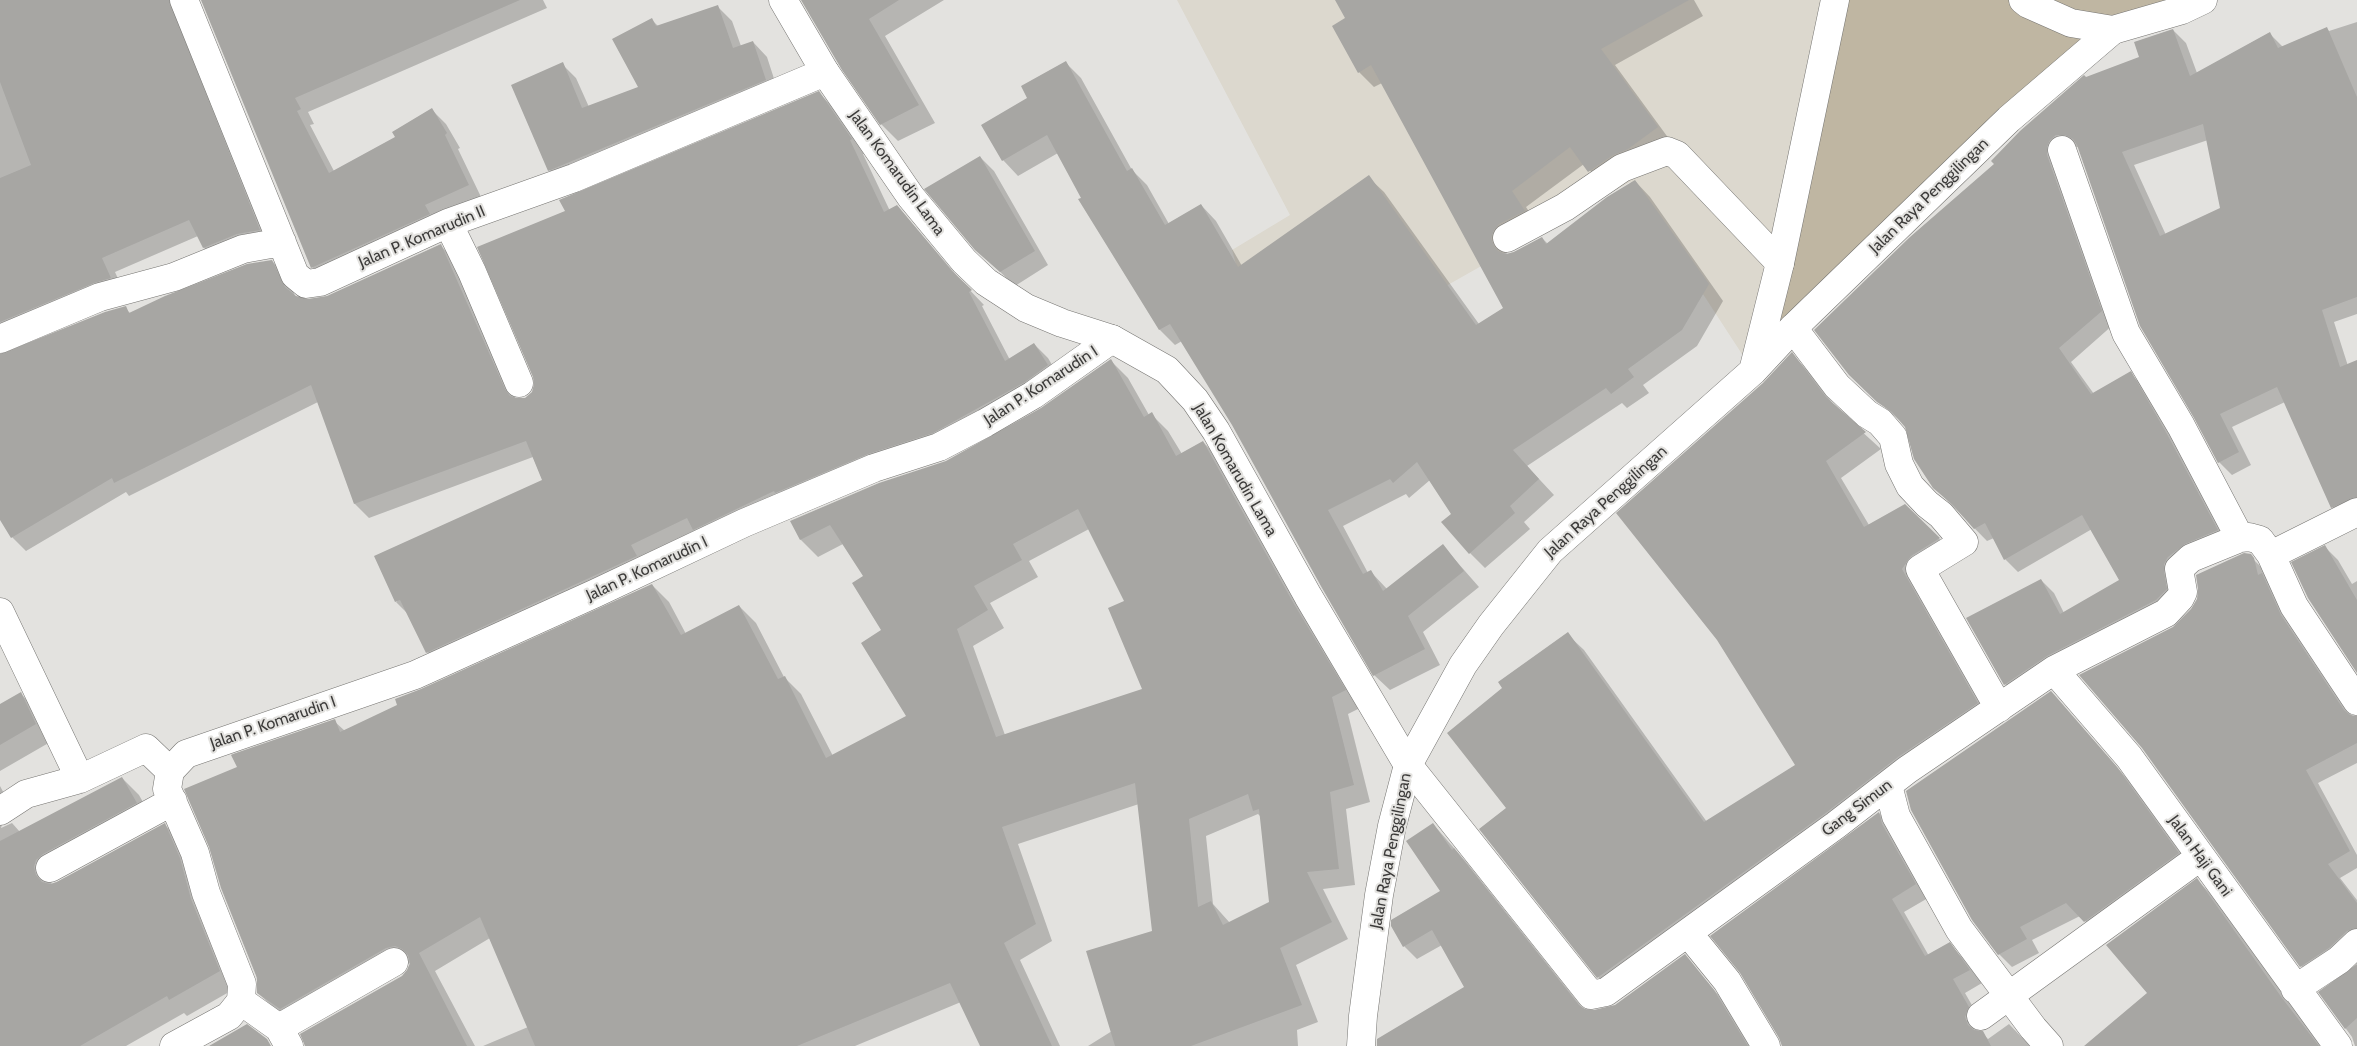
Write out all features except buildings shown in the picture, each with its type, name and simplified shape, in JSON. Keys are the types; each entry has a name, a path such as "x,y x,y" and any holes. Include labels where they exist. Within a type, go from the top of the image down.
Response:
{"street":[{"name":"Jalan P. Komarudin II","path":"184,0 295,274 306,284 320,282 448,223 574,178 825,72"},
{"name":"Jalan Komarudin Lama","path":"783,0 825,72 911,197 964,261 986,282 1026,308 1062,323 1112,339 1167,370 1195,400 1216,431 1303,588 1408,765"},
{"path":"1753,371 1780,263 1835,0"},
{"path":"2023,0 2072,23 2113,30 2182,10 2202,0"},
{"name":"Jalan Raya Penggilingan","path":"1362,1046 1363,1016 1379,895 1392,826 1408,765 1463,665 1491,625 1550,551 1753,371 1793,328 2009,119 2113,30"},
{"path":"2062,150 2126,333 2181,426 2240,538 2249,537 2260,540 2271,555 2294,606 2357,701"},
{"path":"1507,238 1566,207 1622,168 1666,151 1677,155 1780,263"},
{"path":"448,223 472,272 519,382"},
{"path":"0,339 100,297 174,277 243,249 282,242"},
{"path":"1793,328 1837,386 1867,414 1880,422 1893,436 1899,464 1910,486 1927,504 1941,515 1964,542 1920,569 1999,708"},
{"name":"Jalan P. Komarudin I","path":"170,771 186,754 415,675 769,512 874,468 939,447 1033,395 1112,339"},
{"path":"2271,555 2357,512"},
{"name":"Gang Simun","path":"1408,765 1591,995 1606,992 1615,988 1907,770 2054,670 2166,612 2177,604 2183,592 2179,569 2185,562 2240,538"},
{"path":"0,612 80,779"},
{"name":"Jalan Haji Gani","path":"2054,670 2129,757 2338,1046"},
{"path":"0,811 26,794 80,779 146,748 170,771 167,789 195,853 210,902 242,984 241,1001 229,1016 174,1046"},
{"path":"1888,785 1896,816 1959,929 2049,1046"},
{"path":"50,868 173,801"},
{"path":"1981,1016 2200,857"},
{"path":"1688,933 1727,981 1766,1046"},
{"path":"2295,989 2339,960 2357,943"},
{"path":"241,1001 284,1037 394,962"}],"shaded area":[{"path":"1177,0 1835,0 1753,371 1630,182 1269,386 1232,250 1290,215"},
{"path":"1835,0 2202,0 2113,30 1753,371"}]}
